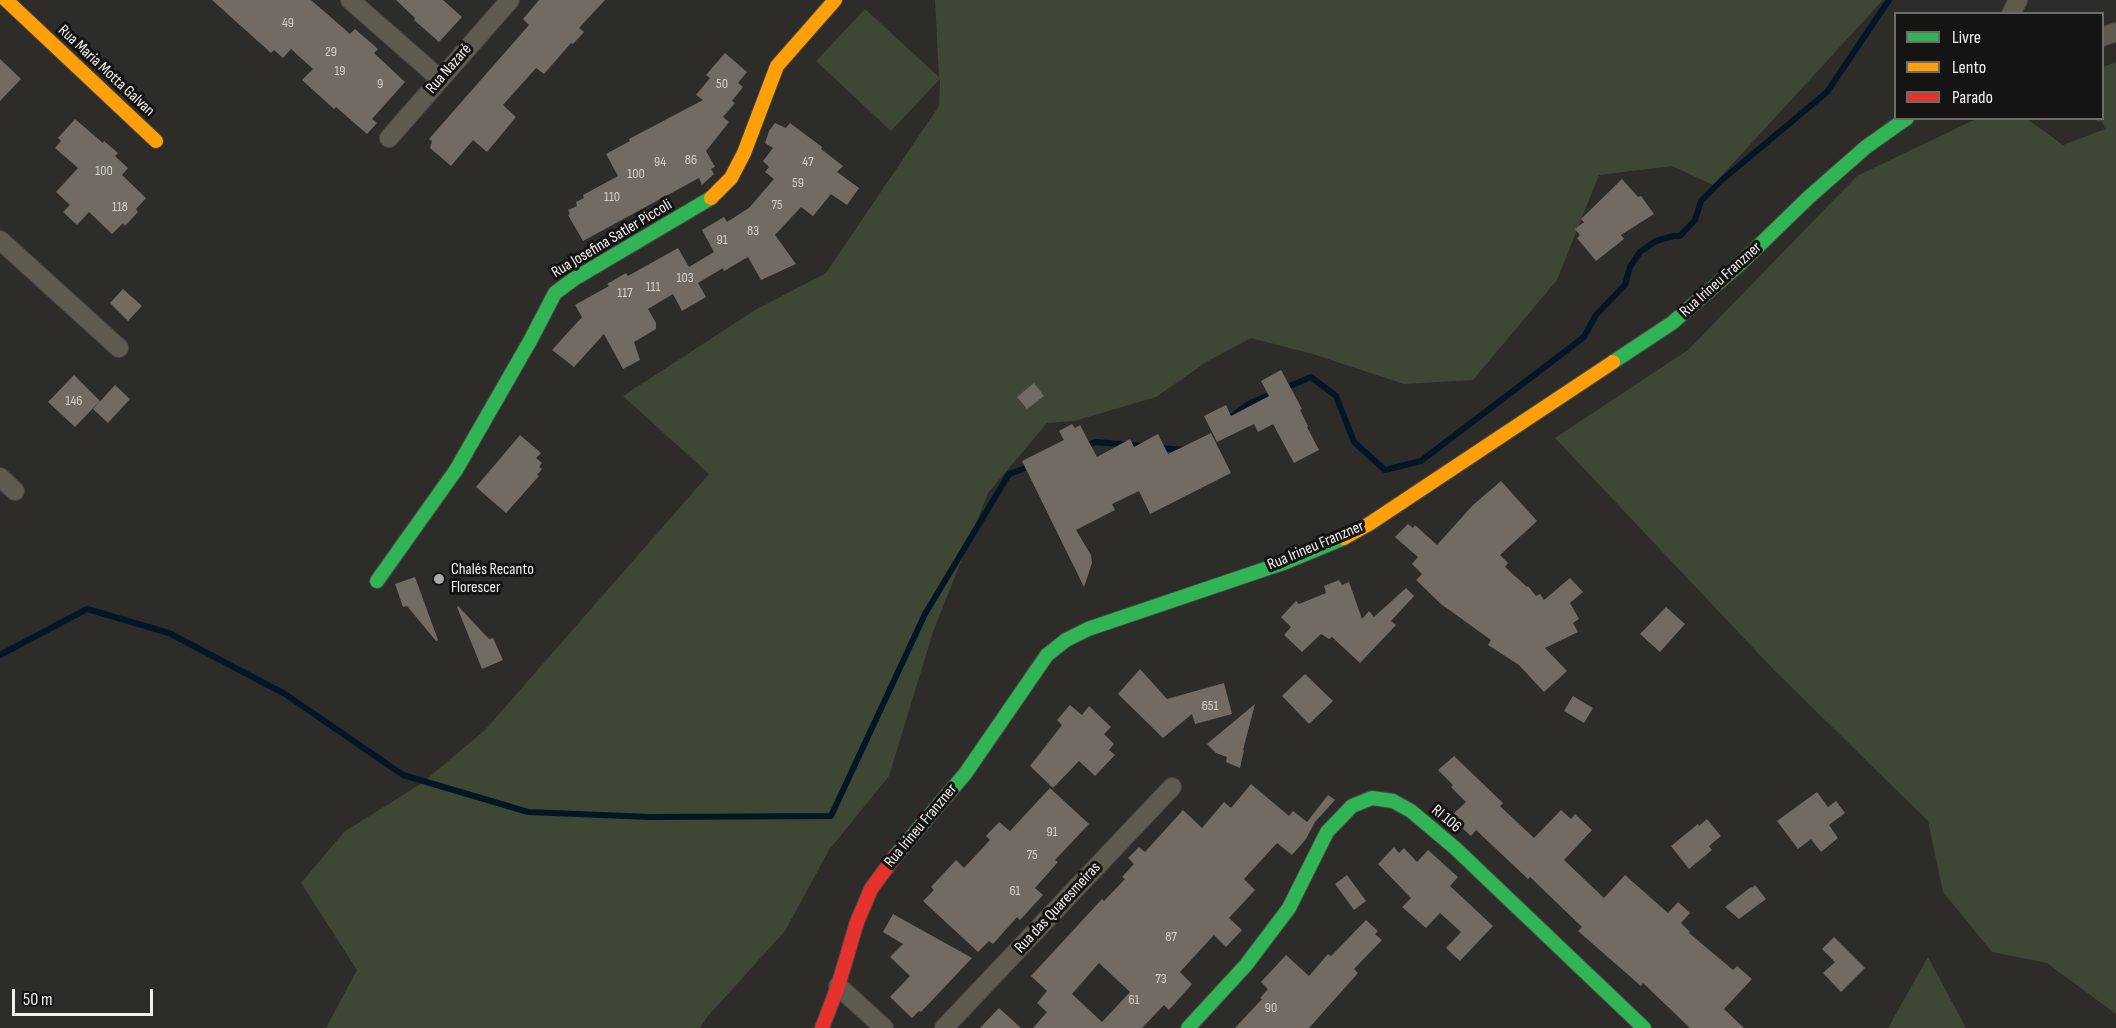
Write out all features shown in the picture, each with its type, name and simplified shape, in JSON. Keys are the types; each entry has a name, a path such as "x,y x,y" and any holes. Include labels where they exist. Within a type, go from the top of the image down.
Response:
{"street":[{"name":"Rua Maria Motta Galvan","path":"6,0 156,141"},
{"path":"350,0 440,79"},
{"name":"Rua Nazaré","path":"389,138 510,0"},
{"name":"Rua Josefina Satler Piccoli","path":"377,581 456,470 555,293 574,279 716,195 731,177 744,153 777,66 836,0"},
{"name":"Rua Irineu Franzner","path":"822,1028 838,986 856,922 871,889 887,865 965,774 1047,655 1066,640 1088,629 1286,562 1350,535 1369,524 1672,322 1740,264 1809,197 1866,147 1904,120"},
{"path":"0,240 119,348"},
{"path":"0,477 15,491"},
{"name":"Rua das Quaresmeiras","path":"944,1028 1172,787"},
{"name":"RI 106","path":"1188,1028 1246,965 1289,908 1327,832 1352,806 1372,798 1393,801 1411,811 1455,848 1644,1028"},
{"path":"838,986 884,1028"}],"green space":[{"path":"935,0 1883,0 1713,185 1672,166 1599,175 1557,280 1473,380 1404,384 1316,355 1251,338 1208,361 1156,397 1074,421 1047,423 988,493 933,632 889,776 829,850 785,931 708,1016 700,1028 326,1028 357,970 301,883 344,832 422,783 485,730 709,474 623,396 755,310 826,273 939,106 940,79 891,131 816,61 865,9 939,77"},
{"path":"2116,62 2116,1014 2047,963 1992,952 1943,892 1928,821 1774,670 1555,438 1688,350 1857,176 1974,120 2028,120 2063,145 2105,129 2102,121 2097,120 2104,120 2104,67"},
{"path":"1928,957 1966,1028 1888,1028"}],"building":[{"path":"212,0 311,0 350,34 355,29 378,49 374,53 405,82 372,119 377,123 367,134 336,107 334,109 302,80 313,69 291,49 283,58 274,50 271,53"},
{"path":"396,0 443,0 462,17 439,42"},
{"path":"539,0 605,0 579,28 584,32 573,44 571,43 544,74 536,68 503,105 516,117 487,152 473,140 451,166 430,148 432,141 429,139 529,25 523,19"},
{"path":"725,53 747,72 738,83 743,87 732,101 735,103 723,117 729,122 706,151 715,167 711,169 714,174 702,185 699,178 583,241 568,215 570,214 568,210 577,206 576,202 584,198 583,195 618,176 606,154 630,141 629,139 703,100 696,95 710,78 706,75"},
{"path":"0,59 21,79 0,101"},
{"path":"75,119 118,153 115,156 128,168 122,175 146,198 136,209 138,212 125,226 123,223 112,234 89,212 77,225 63,212 70,205 56,192 78,168 55,148 61,141 58,138"},
{"path":"775,123 786,128 790,123 822,147 821,149 843,166 837,172 859,188 847,205 831,194 813,216 801,207 775,235 796,264 761,280 748,257 698,283 706,297 682,311 673,294 648,309 656,323 656,329 634,342 640,360 623,369 604,334 574,367 552,350 582,317 575,305 609,286 607,284 626,273 628,276 678,248 689,267 714,252 702,230 724,217 727,222 749,208 774,179 765,172 769,167 763,161 773,148 765,143"},
{"path":"1622,179 1638,197 1641,196 1654,214 1621,235 1624,239 1596,261 1577,238 1580,235 1575,229 1584,222 1581,219"},
{"path":"123,289 142,306 128,321 110,303"},
{"path":"1281,370 1302,409 1300,410 1307,427 1319,450 1294,463 1273,424 1258,432 1254,424 1217,442 1204,416 1226,405 1231,416 1269,396 1261,381"},
{"path":"74,375 100,401 75,427 48,402"},
{"path":"1034,383 1044,396 1027,409 1017,397"},
{"path":"115,385 130,399 108,423 93,409"},
{"path":"1072,424 1075,428 1080,425 1097,457 1130,439 1134,447 1158,434 1168,454 1211,433 1231,473 1150,514 1139,491 1112,504 1115,510 1076,530 1091,555 1092,563 1084,587 1022,461 1064,440 1059,431"},
{"path":"520,435 541,453 536,458 542,463 539,467 542,469 537,475 539,476 506,513 476,487"},
{"path":"1501,481 1537,521 1500,555 1508,563 1505,567 1528,586 1536,596 1540,594 1544,600 1570,578 1583,592 1570,603 1579,619 1573,623 1578,632 1545,648 1567,671 1544,692 1519,665 1488,645 1491,640 1441,604 1416,580 1422,574 1412,564 1418,557 1395,537 1408,524 1413,528 1415,525 1437,545 1473,505"},
{"path":"415,577 438,640 436,641 407,606 403,607 395,584"},
{"path":"1339,580 1342,585 1349,582 1362,619 1369,611 1374,617 1406,588 1414,596 1391,621 1396,625 1360,663 1332,637 1329,639 1321,634 1302,652 1284,635 1291,627 1281,617 1296,601 1299,604 1326,593 1324,586"},
{"path":"458,606 489,639 493,638 503,660 482,669"},
{"path":"1666,607 1685,624 1660,652 1640,634"},
{"path":"1140,669 1167,699 1224,683 1232,714 1195,724 1192,714 1163,738 1118,694"},
{"path":"1305,674 1333,701 1309,724 1282,696"},
{"path":"1573,696 1593,708 1584,723 1564,711"},
{"path":"1255,704 1240,768 1226,762 1227,757 1216,753 1207,744"},
{"path":"1070,705 1082,715 1089,706 1111,727 1104,734 1114,744 1109,750 1115,755 1095,776 1079,761 1053,788 1030,766 1062,725 1057,720"},
{"path":"1454,756 1503,803 1500,806 1534,838 1561,810 1571,819 1575,814 1592,830 1564,860 1604,898 1625,875 1668,913 1678,902 1690,913 1681,923 1689,933 1733,970 1737,966 1752,979 1724,1009 1744,1028 1690,1028 1643,983 1641,986 1578,931 1582,927 1530,877 1528,879 1476,830 1471,836 1450,817 1466,802 1438,770"},
{"path":"1251,784 1289,816 1293,811 1307,822 1328,795 1335,800 1315,822 1306,839 1292,855 1277,843 1244,879 1255,890 1229,918 1242,930 1226,947 1214,935 1180,972 1192,984 1169,1010 1164,1005 1142,1028 1033,1028 1047,1012 1037,1003 1047,991 1031,976 1102,899 1104,901 1125,879 1122,877 1134,864 1128,858 1139,847 1145,852 1183,810 1202,828 1224,802 1231,808","holes":["1099,963 1130,992 1102,1022 1072,994"]},
{"path":"1050,788 1089,824 1055,860 1058,862 1035,888 1043,895 1020,920 1017,917 993,944 989,941 978,952 923,901 934,890 931,887 956,860 964,868 990,840 986,836 999,822 1010,831"},
{"path":"1817,792 1828,807 1836,801 1845,813 1829,825 1838,838 1821,852 1811,839 1798,849 1777,821"},
{"path":"1707,819 1721,836 1709,846 1712,850 1689,869 1671,846"},
{"path":"1394,847 1399,853 1404,848 1417,862 1428,850 1458,877 1450,886 1493,926 1460,961 1446,948 1461,932 1440,913 1426,928 1402,907 1411,898 1378,864"},
{"path":"1347,875 1366,901 1354,910 1335,884"},
{"path":"1755,885 1766,899 1739,919 1725,907"},
{"path":"893,914 972,958 921,1012 919,1011 912,1018 890,997 910,976 890,957 903,944 883,932"},
{"path":"1366,920 1378,931 1375,934 1382,940 1354,969 1358,973 1309,1028 1235,1028 1262,999 1260,998 1268,989 1261,982 1286,955 1309,976 1328,954 1331,956"},
{"path":"1834,937 1865,968 1841,992 1823,973 1835,962 1822,949"},
{"path":"999,1008 1021,1028 980,1028"}],"waterway":[{"path":"1230,418 1248,404 1311,377 1336,396 1354,442 1385,470 1421,461 1584,337 1596,315 1625,285 1630,267 1640,252 1656,241 1680,236 1695,220 1701,201 1722,180 1827,92 1889,0"},
{"path":"1083,446 1096,442 1143,446"},
{"path":"1160,448 1185,450"},
{"path":"0,655 87,609 169,633 285,694 403,775 528,812 651,817 831,816 925,614 1009,474 1031,466"}],"traffic: fast":[{"path":"1613,362 1672,323 1740,264 1809,197 1866,147 1904,120"},
{"path":"377,581 456,470 555,293 574,279 711,198"},
{"path":"896,855 965,774 1047,655 1066,640 1088,629 1286,562 1344,538"},
{"path":"1188,1028 1246,965 1289,908 1327,832 1352,806 1372,798 1393,801 1411,811 1455,848 1644,1028"}],"traffic: slow":[{"path":"6,0 156,141"},
{"path":"711,198 731,178 744,153 777,66 835,0"},
{"path":"1344,538 1369,524 1613,362"}],"traffic: jam":[{"path":"822,1028 838,986 857,922 871,889 896,855"}],"place":[{"name":"Chalés Recanto Florescer","path":"439,579"}]}
